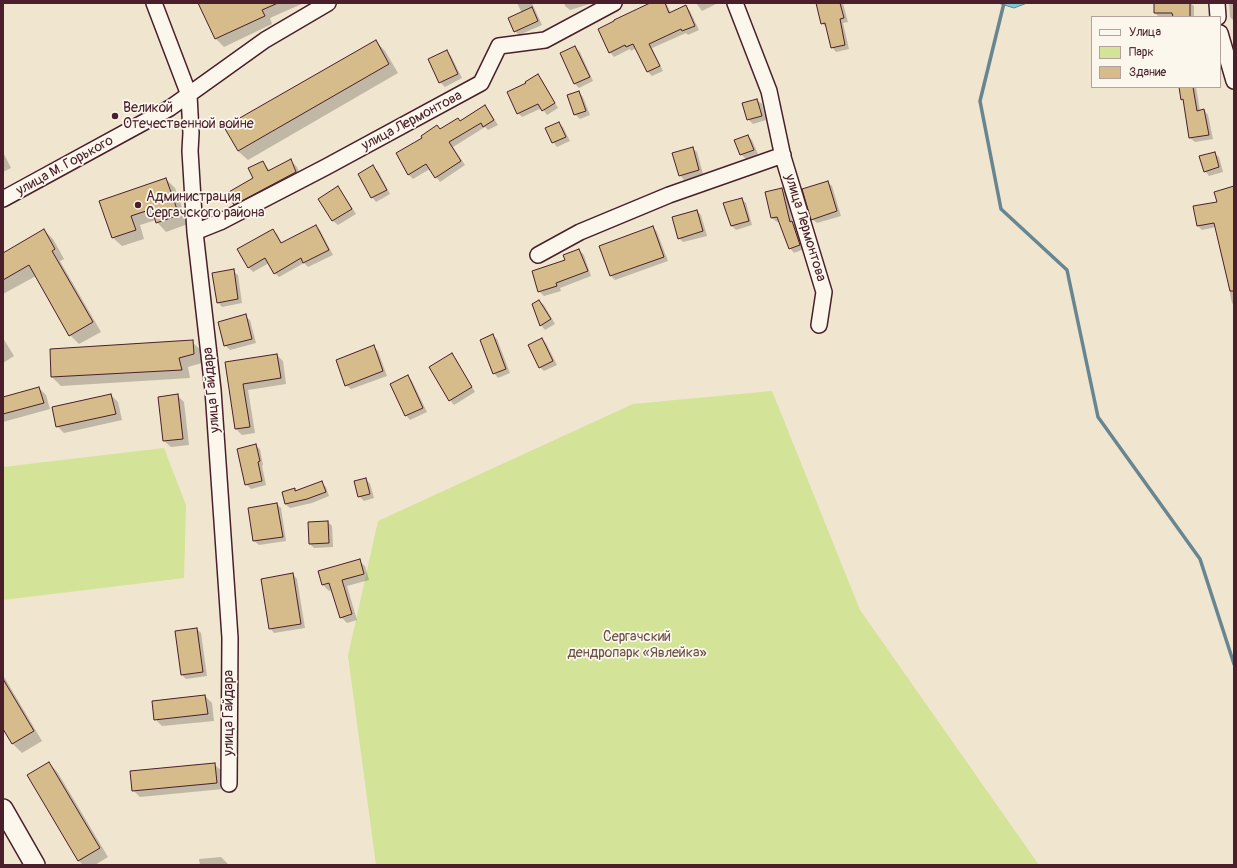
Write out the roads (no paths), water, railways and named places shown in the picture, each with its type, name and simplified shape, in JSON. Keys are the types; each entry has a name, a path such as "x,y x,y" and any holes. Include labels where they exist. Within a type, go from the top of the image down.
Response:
{"main road":[{"path":"3,809 34,865"}],"street":[{"name":"улица Гайдара","path":"154,3 189,95 191,133 190,151 195,232 213,390 230,638 229,784"},
{"name":"улица М. Горького","path":"3,199 163,112 265,40 328,3"},
{"name":"улица Лермонтова","path":"195,232 220,222 326,167 481,83 498,46 545,40 614,3"},
{"name":"улица Лермонтова","path":"735,3 769,91 783,155 824,292 819,325"},
{"path":"1217,3 1218,16"},
{"path":"1221,36 1234,81"},
{"name":"улица Лермонтова","path":"538,255 580,232 669,195 783,155"}],"water":[{"path":"998,3 1027,3 1014,8"}],"waterway":[{"path":"1004,3 980,101 1001,209 1067,270 1098,417 1200,559 1234,664"}],"place":[{"name":"Великой Отечественной войне","path":"115,116"},
{"name":"Администрация Сергачского района","path":"138,205"}],"park label":[{"name":"Сергачский дендропарк «Явлейка»","path":"637,646"}]}
